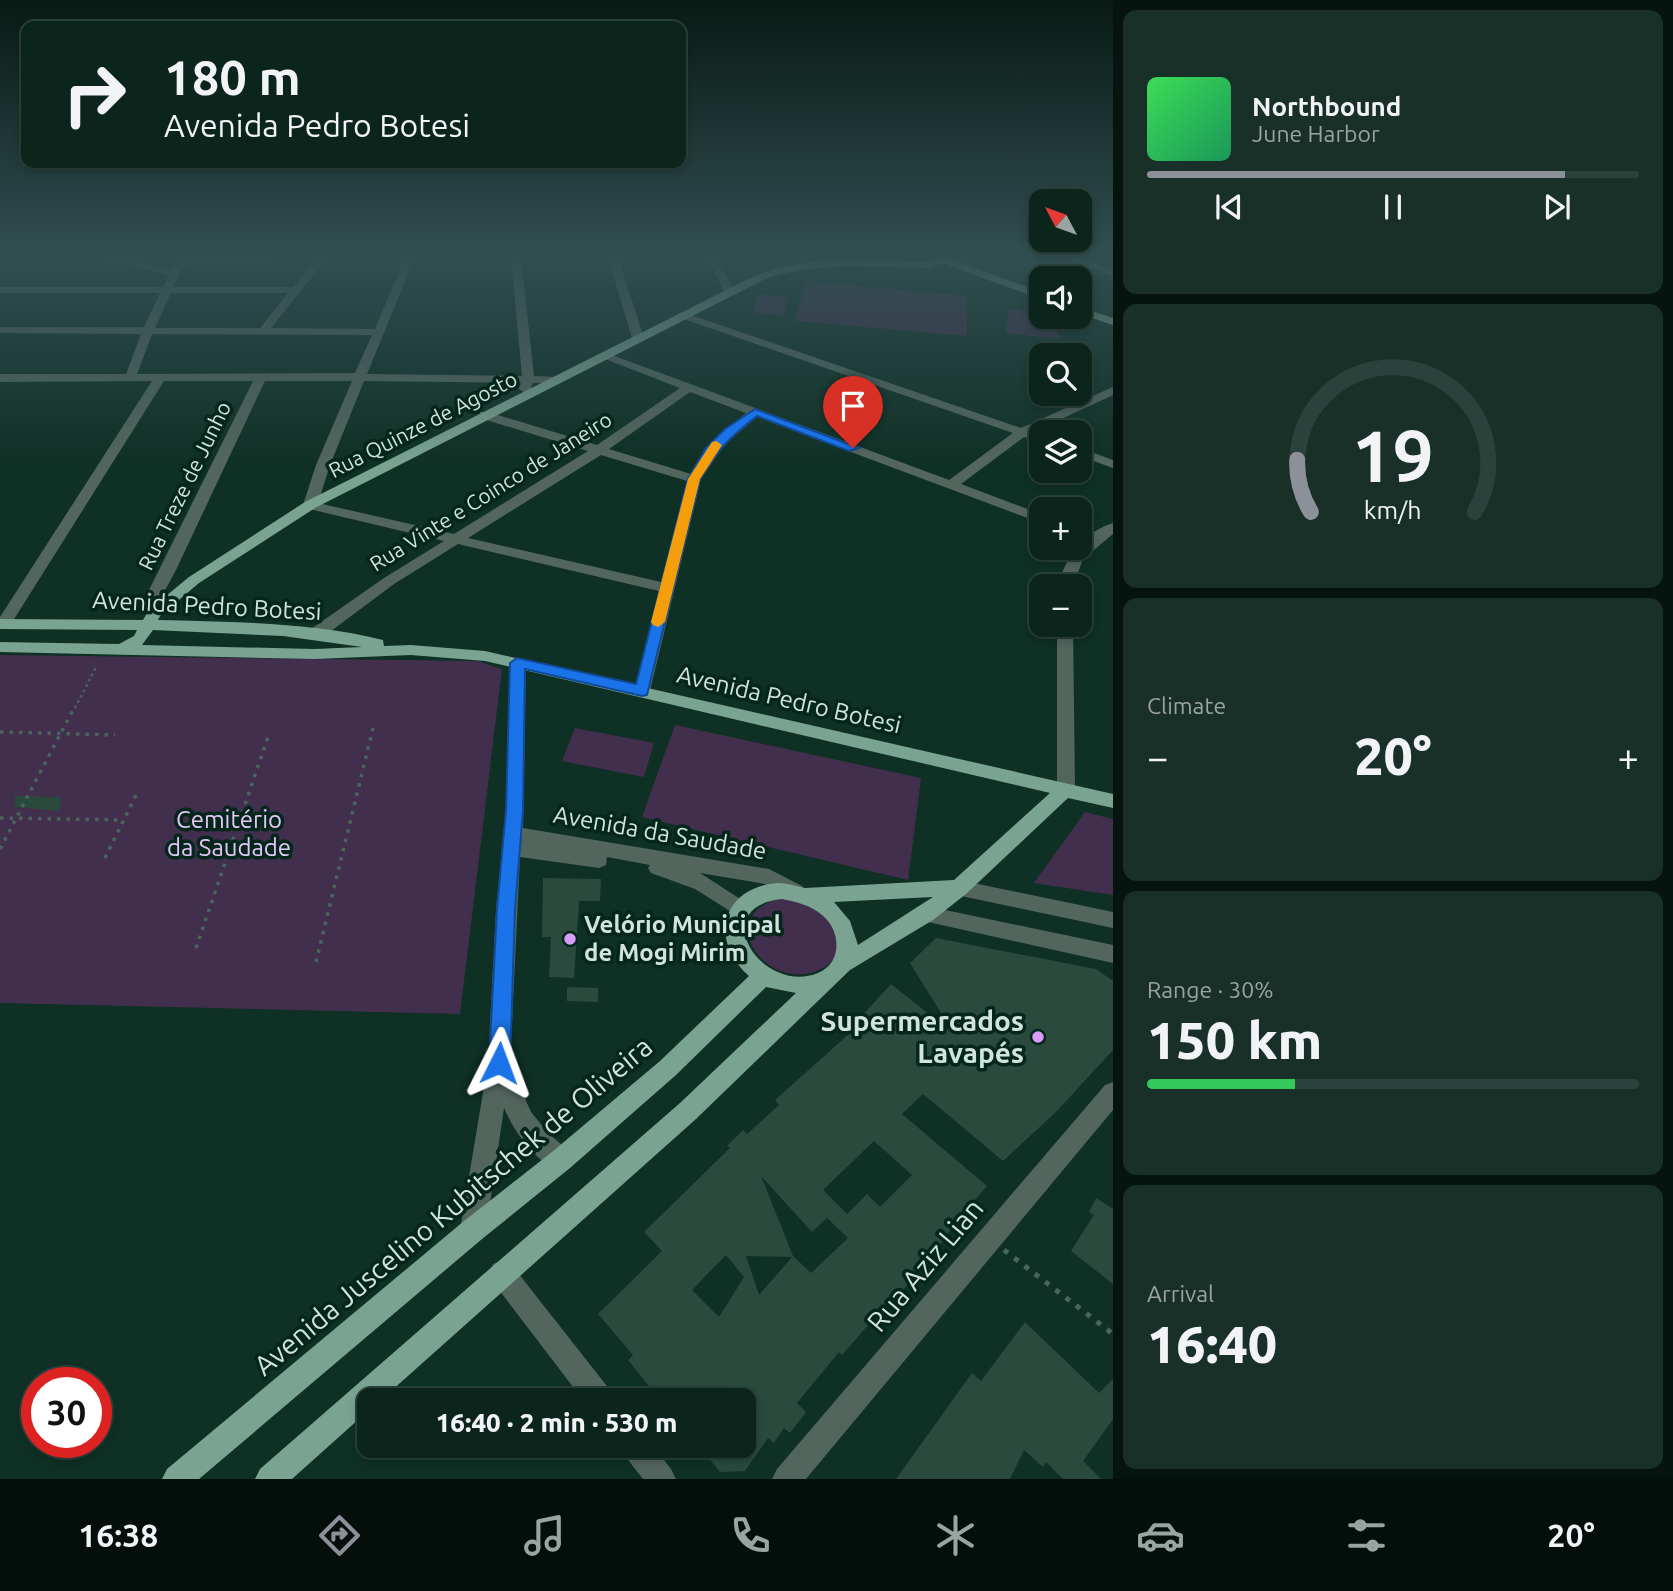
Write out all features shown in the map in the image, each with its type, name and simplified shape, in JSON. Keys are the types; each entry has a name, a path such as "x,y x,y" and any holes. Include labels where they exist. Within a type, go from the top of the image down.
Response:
{"main road":[{"name":"Rua Quinze de Agosto","path":"117,651 140,639 151,619 194,580 310,505 660,326"},
{"name":"Avenida Pedro Botesi","path":"1,624 151,619 317,633 411,650"},
{"name":"Avenida Pedro Botesi","path":"0,647 315,654 446,651 517,663 642,691 1113,801"},
{"path":"959,888 766,893 751,900 741,910 735,923 734,937 739,952 749,965 764,976 796,985 812,984 926,914 959,888 1066,789"},
{"path":"270,1479 688,1111 835,972 849,949 847,933 839,917 825,904 802,893"},
{"name":"Avenida Juscelino Kubitschek de Oliveira","path":"177,1479 472,1230 561,1160 668,1068 764,976"}],"street":[{"path":"130,378 150,326"},
{"path":"263,331 267,326"},
{"path":"381,326 323,465 310,505 665,588"},
{"path":"523,326 528,380 524,395"},
{"path":"634,326 638,338"},
{"path":"713,326 1029,434"},
{"path":"0,330 379,332"},
{"path":"604,355 1029,514"},
{"name":"Rua Treze de Junho","path":"151,619 155,594 261,377"},
{"path":"0,378 360,377 552,380"},
{"path":"1,624 160,378"},
{"name":"Rua Vinte e Coinco de Janeiro","path":"317,633 389,581 599,450 689,387"},
{"path":"951,485 1023,432 1113,391"},
{"path":"642,691 665,588 694,479 710,450 729,431 755,412"},
{"path":"484,415 694,479"},
{"path":"1092,456 1113,464"},
{"path":"1068,574 1077,553 1113,527"},
{"path":"1092,538 1096,540"},
{"path":"169,570 194,580"},
{"path":"1065,637 1066,789"},
{"path":"472,1230 499,1063 512,841 517,663"},
{"name":"Avenida da Saudade","path":"512,841 769,877 802,893"},
{"name":"Avenida da Saudade","path":"512,841 663,869 696,880 722,893 741,910"},
{"path":"959,888 1113,920"},
{"path":"926,914 1113,954"},
{"path":"499,1063 508,1096 520,1120 541,1145 561,1160"},
{"name":"Rua Aziz Lian","path":"787,1479 1113,1093"},
{"path":"502,1273 591,1388"},
{"path":"644,1458 661,1479"}],"path":[{"path":"0,849 96,667"},
{"path":"316,962 374,724"},
{"path":"0,732 115,735"},
{"path":"196,948 269,734"},
{"path":"104,858 136,795"},
{"path":"0,818 123,820"},
{"path":"989,1238 1113,1334"}],"green space":[{"path":"853,326 967,326 967,336"},
{"path":"1007,326 1058,329 1060,339 1006,333"},
{"name":"Cemitério da Saudade","path":"0,655 477,661 502,669 460,1014 0,1003"},
{"path":"675,725 921,778 908,880 642,817"},
{"path":"575,728 654,743 644,777 562,761"},
{"path":"1085,812 1113,819 1113,895 1034,883"},
{"path":"784,898 812,904 824,913 836,931 838,949 835,958 816,971 796,974 778,970 763,960 753,947 748,933 751,918 762,906"}],"building":[{"path":"15,796 61,797 60,811 14,807"},
{"name":"Velório Municipal de Mogi Mirim","path":"543,878 601,879 600,901 579,901 574,978 549,977 551,937 542,937"},
{"path":"936,938 1096,969 1113,981 1113,1050 1057,1111 1003,1161 923,1094 902,1114 987,1186 954,1224 931,1260 901,1292 899,1290 842,1355 839,1352 797,1403 806,1412 790,1433 784,1428 774,1443 768,1438 756,1455 756,1388 650,1388 628,1360 633,1355 598,1314 662,1251 644,1232 730,1148 727,1146 743,1130 747,1134 779,1105 775,1100 850,1033 848,1031 891,984 954,1034 910,963","holes":["874,1141 912,1175 880,1207 867,1194 847,1214 823,1190","761,1176 812,1232 827,1218 848,1238 811,1273 793,1256","726,1255 744,1277 719,1317 692,1290","746,1256 792,1257 759,1295"]},
{"path":"567,987 598,988 598,1002 567,1001"},
{"path":"1096,1198 1113,1209 1113,1284 1071,1251 1094,1215 1089,1212"},
{"path":"1025,1322 1099,1393 1113,1379 1113,1419 1083,1461 1101,1479 1063,1479 1046,1462 1043,1467 1024,1450 1010,1479 896,1479 972,1373 981,1381"},
{"path":"709,1458 754,1458 745,1471 720,1472"}],"slow traffic":[{"path":"658,622 694,479 710,450 716,445"}],"place":[{"name":"Velório Municipal de Mogi Mirim","path":"570,939"},
{"name":"Supermercados Lavapés","path":"1038,1037"}],"route":[{"path":"499,1063 506,909 514,810 517,663 642,691 665,588 694,479 710,450 729,431 755,412 853,448"}]}
